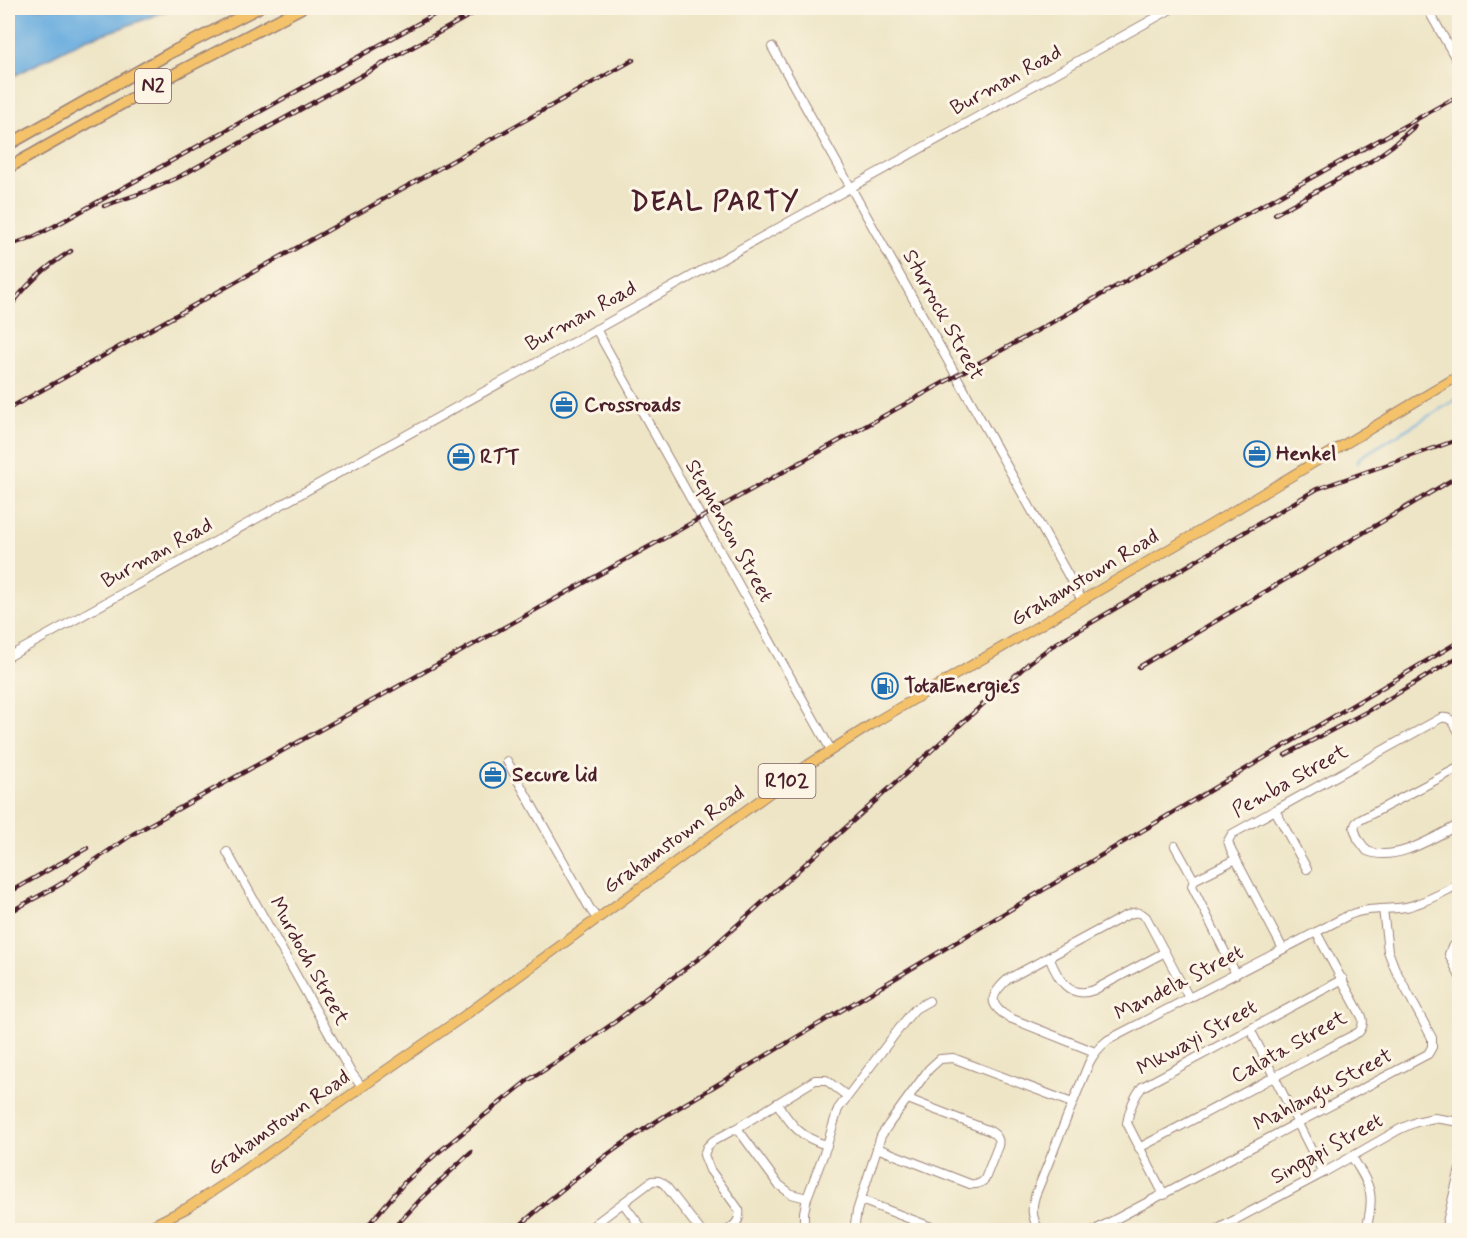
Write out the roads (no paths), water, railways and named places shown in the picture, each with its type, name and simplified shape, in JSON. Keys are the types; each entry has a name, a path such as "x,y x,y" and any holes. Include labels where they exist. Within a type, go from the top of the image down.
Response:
{"highway":[{"name":"N2","path":"8,145 172,52 258,8"},
{"name":"N2","path":"8,168 182,70 301,8"}],"main road":[{"name":"Grahamstown Road","path":"143,1230 187,1208 362,1088 831,750 1460,375"}],"street":[{"name":"Burman Road","path":"8,657 1173,8"},
{"path":"1427,8 1460,66"},
{"name":"Sturrock Street","path":"772,47 1082,600"},
{"name":"Stephenson Street","path":"596,329 831,750"},
{"name":"Pemba Street","path":"1283,949 1228,844 1232,834 1441,718 1448,718 1460,734"},
{"path":"507,761 597,919"},
{"path":"1460,767 1360,820 1354,828 1367,851 1376,854 1409,849 1460,824"},
{"path":"1275,810 1307,869"},
{"path":"1175,846 1194,880"},
{"name":"Murdoch Street","path":"227,852 350,1071 362,1088"},
{"path":"1236,859 1194,880 1192,886 1236,974"},
{"name":"Mandela Street","path":"1039,1230 1033,1216 1032,1205 1089,1063 1095,1052 1108,1040 1358,911 1415,905 1460,884"},
{"name":"Mahlangu Street","path":"1095,1230 1428,1054 1432,1047 1432,1038 1395,969 1388,951 1383,909"},
{"path":"1095,1052 999,1012 993,999 997,989 1008,979 1134,912 1140,912 1146,917 1189,998"},
{"name":"Calata Street","path":"1139,1148 1362,1029 1364,1022 1362,1017 1316,932"},
{"path":"1460,944 1452,947 1449,954 1460,977"},
{"path":"1049,957 1063,984 1073,990 1085,992 1094,990 1164,952"},
{"name":"Mkwayi Street","path":"1164,1195 1127,1124 1134,1100 1142,1087 1343,980"},
{"path":"804,1230 807,1198 838,1109 908,1017 915,1009 929,1001"},
{"path":"1250,1029 1323,1173"},
{"path":"854,1230 857,1210 881,1136 929,1070 940,1059 949,1058 1072,1104"},
{"path":"728,1230 738,1221 740,1210 710,1170 704,1155 707,1147 713,1141 808,1083 821,1079 826,1080 847,1096"},
{"path":"877,1148 970,1184 976,1185 985,1179 999,1142 996,1135 908,1099"},
{"path":"777,1103 789,1122 798,1131 807,1138 827,1145"},
{"name":"Singapi Street","path":"1216,1230 1400,1129 1434,1118 1460,1122"},
{"path":"737,1128 778,1184 791,1194 807,1198"},
{"path":"1352,1157 1371,1195 1371,1211 1366,1230"},
{"path":"1445,1230 1460,1170"},
{"path":"591,1230 595,1224 652,1181 660,1181 666,1185 700,1230"},
{"path":"861,1200 939,1230"},
{"path":"623,1203 643,1230"}],"water":[{"path":"8,8 174,8 85,39 8,79"}],"waterway":[{"path":"1358,463 1359,458 1460,397"}],"railway":[{"path":"8,246 51,228 446,8"},
{"path":"104,206 177,178 483,8"},
{"path":"8,409 633,60"},
{"path":"56,887 133,834 1460,95"},
{"path":"1275,214 1371,161 1415,126"},
{"path":"8,310 36,277 71,251"},
{"path":"364,1230 404,1183 435,1155 527,1081 615,1022 705,954 1029,663 1052,646 1317,489 1460,439"},
{"path":"1139,667 1460,475"},
{"path":"515,1230 587,1170 663,1117 1460,641"},
{"path":"1285,755 1370,710 1460,656"},
{"path":"8,893 87,848"},
{"path":"8,913 63,883"},
{"path":"392,1230 471,1152"}],"place":[{"name":"Crossroads","path":"564,405"},
{"name":"Henkel","path":"1257,454"},
{"name":"RTT","path":"461,457"},
{"name":"TotalEnergies","path":"885,686"},
{"name":"Secure lid","path":"493,775"}],"district":[{"name":"DEAL PARTY","path":"715,202"}]}
